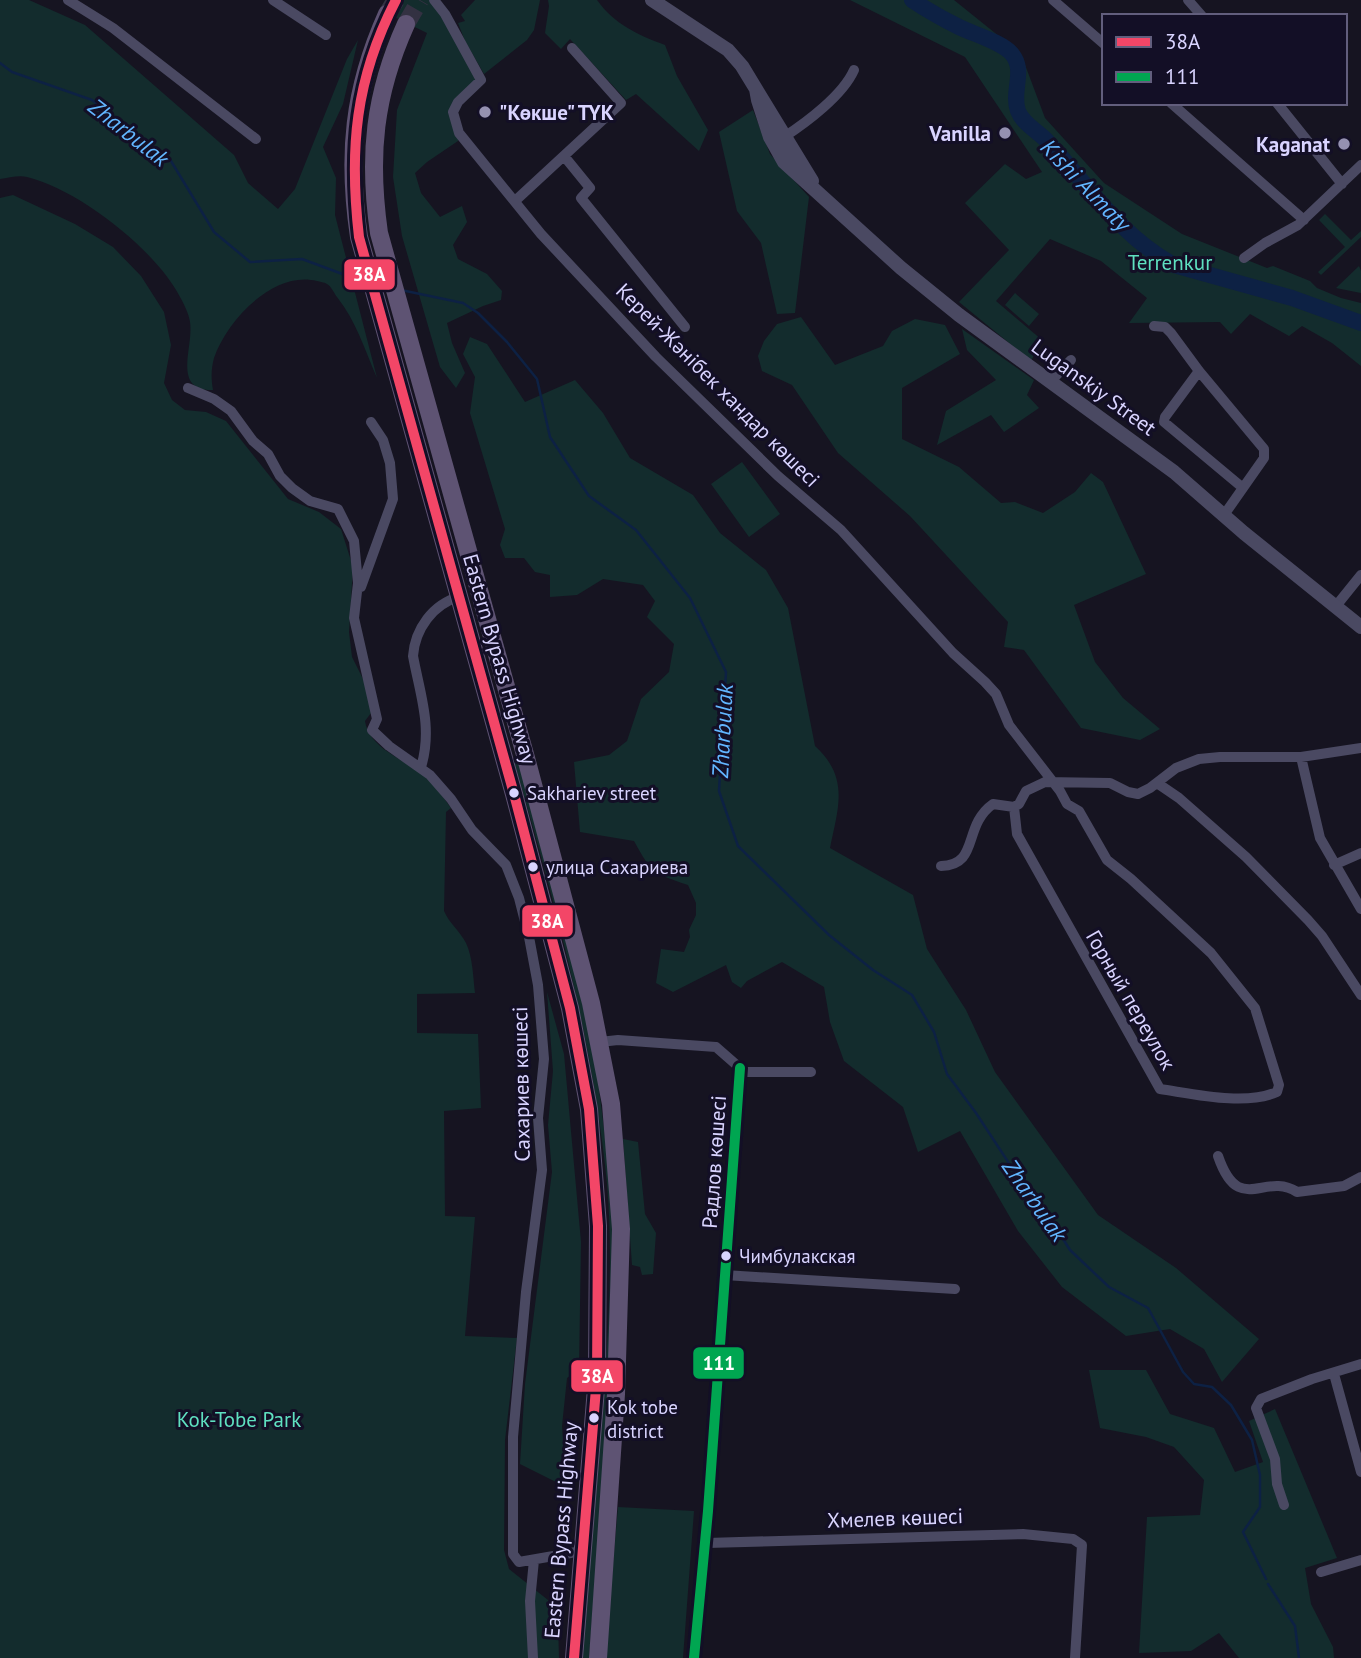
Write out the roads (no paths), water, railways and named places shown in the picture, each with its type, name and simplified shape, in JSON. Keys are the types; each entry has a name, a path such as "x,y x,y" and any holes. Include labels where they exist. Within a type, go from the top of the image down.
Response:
{"main road":[{"name":"Eastern Bypass Highway","path":"387,14 359,93 353,140 354,208 364,259 506,764 579,1047 589,1109 598,1226 597,1376 574,1658"},
{"name":"Eastern Bypass Highway","path":"406,24 380,98 376,123 373,177 382,244 512,709 600,1042 611,1104 621,1229 615,1408 598,1658"}],"street":[{"path":"68,0 113,28 256,139"},
{"path":"273,0 326,35"},
{"name":"Керей-Жәнібек хандар көшесі","path":"434,0 445,14 481,80 458,102 453,112 459,133 541,234 656,357 778,476 841,530 953,653 985,682 996,694 1009,726 1053,781"},
{"name":"Luganskiy Street","path":"652,0 728,50 742,66 784,137 829,201"},
{"path":"1053,0 1102,42"},
{"path":"1188,0 1200,14"},
{"path":"515,201 621,103 572,48"},
{"path":"784,137 802,125 849,82 855,70"},
{"name":"Luganskiy Street","path":"756,89 774,147 784,162 901,268 959,315 1174,472 1361,627"},
{"path":"1173,105 1304,220"},
{"path":"1279,105 1342,184"},
{"path":"564,156 590,188 581,198 685,327"},
{"path":"1244,258 1265,243 1286,234 1304,220 1361,165"},
{"path":"1154,326 1165,327 1171,333 1264,449 1264,458 1224,515"},
{"path":"1051,381 1071,360"},
{"path":"1199,371 1164,422 1243,488"},
{"name":"Сахариев көшесі","path":"188,388 214,398 231,411 253,441 268,454 280,476 310,500 338,509 342,515 354,541 358,559 354,618 377,719 372,730 396,752 421,767 451,799 483,843 506,865 513,879 538,985 544,1059 538,1118 542,1170 526,1292 513,1437 513,1554 519,1562 534,1560"},
{"path":"357,596 393,499 390,463 383,440 371,422"},
{"path":"1336,606 1361,575"},
{"path":"421,767 426,752 427,724 413,656 414,645 433,610 439,604 459,597"},
{"path":"941,866 952,866 966,855 973,828 988,808 993,804 1014,807 1019,804 1026,791 1045,782 1110,783 1138,794 1176,768 1199,760 1220,757 1301,757 1361,748"},
{"path":"1301,757 1320,838 1361,909"},
{"name":"Горный переулок","path":"1014,807 1017,834 1160,1089 1214,1096 1264,1098 1277,1092 1279,1085 1255,1008 1211,953 1131,879 1111,865 1079,811 1067,804 1053,781"},
{"path":"1157,783 1203,819 1308,920 1322,936 1361,995"},
{"path":"1334,864 1361,853"},
{"name":"Радлов көшесі","path":"600,1042 618,1040 716,1047 740,1068 707,1543 694,1658"},
{"path":"740,1072 811,1072"},
{"path":"1218,1156 1229,1180 1246,1190 1289,1187 1297,1192 1310,1191 1344,1186 1361,1177"},
{"path":"724,1275 955,1289"},
{"path":"1284,1505 1275,1459 1256,1408 1258,1403 1312,1379 1361,1364"},
{"path":"1334,1374 1359,1455 1361,1472"},
{"name":"Хмелев көшесі","path":"707,1543 1023,1534 1073,1539 1082,1545 1075,1658"},
{"path":"533,1658 530,1601 534,1560 582,1551"},
{"path":"1321,1572 1361,1560"}],"waterway":[{"name":"Kіshі Almaty","path":"912,0 1012,54 1018,67 1016,104 1020,116 1048,142 1121,225 1155,253 1174,265 1292,298 1361,323"},
{"name":"Zharbulak","path":"0,63 12,72 92,100 171,161 214,232 250,262 302,259 364,282"},
{"name":"Zharbulak","path":"401,290 463,303 478,313 507,342 537,379 550,437 589,496 636,530 690,598 726,672 719,791 738,846 829,935 873,970 912,995 934,1032 947,1074 1070,1250 1109,1287 1148,1308 1183,1372 1194,1384 1212,1387 1231,1405 1252,1440 1260,1475 1260,1507 1243,1532 1266,1579"},
{"name":"Zharbulak","path":"1268,1584 1295,1626 1299,1658"}],"tunnel":[{"path":"387,14 396,0"},
{"path":"406,24 420,0"}],"place":[{"name":"\"Көкше\" ТҮК","path":"485,112"},
{"name":"Vanilla","path":"1005,133"},
{"name":"Kaganat","path":"1344,144"},
{"name":"Sakhariev street","path":"514,793"},
{"name":"улица Сахариева","path":"533,867"},
{"name":"Чимбулакская","path":"726,1256"},
{"name":"Kok tobe district","path":"594,1418"}],"park label":[{"name":"Terrenkur","path":"1170,262"},
{"name":"Kok-Tobe Park","path":"239,1419"}]}
